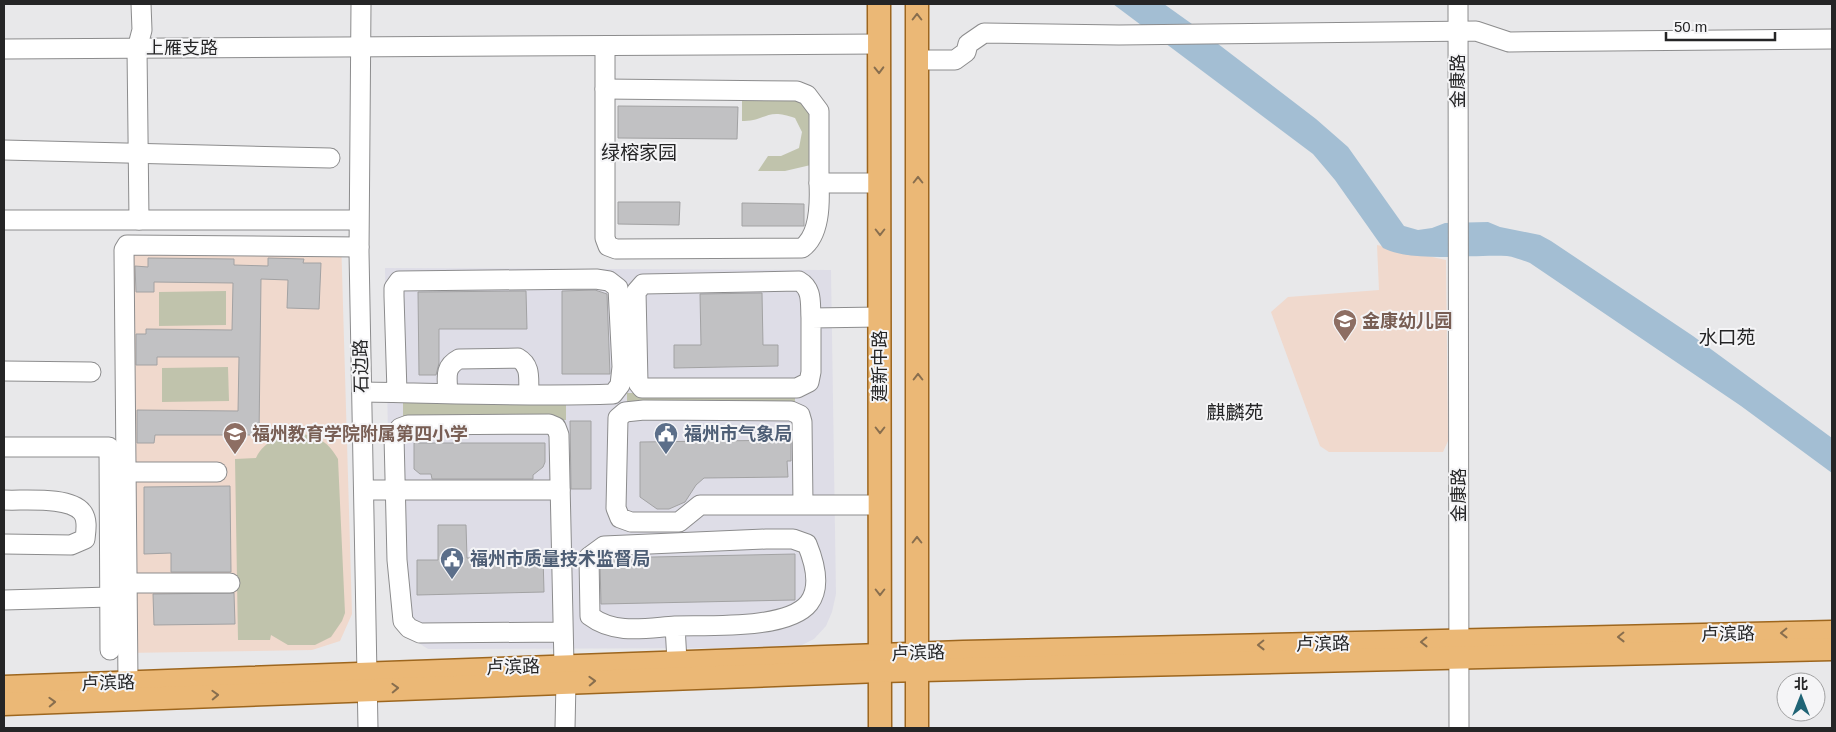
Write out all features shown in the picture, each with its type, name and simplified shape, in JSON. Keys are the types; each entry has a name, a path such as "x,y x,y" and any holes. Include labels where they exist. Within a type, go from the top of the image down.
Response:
{"main road":[{"name":"建新中路","path":"879,4 880,728"},
{"path":"917,4 917,728"},
{"name":"卢滨路","path":"4,687 128,682 368,681 565,674 677,662 880,663 1460,649 1832,632"},
{"path":"1460,649 1832,649"},
{"path":"565,674 880,663"},
{"path":"4,704 368,681"}],"street":[{"path":"139,220 137,49 142,30 140,4"},
{"name":"石边路","path":"361,4 358,220 368,728"},
{"name":"金康路","path":"1458,4 1460,728"},
{"path":"918,60 955,60 966,52 968,44 984,33 1119,35 1476,31 1509,42 1832,39"},
{"name":"上雁支路","path":"4,49 879,44"},
{"path":"605,46 605,89 605,238 608,246 616,249 802,248 810,242 820,200 819,111 807,95 796,91 605,89"},
{"path":"4,150 330,158"},
{"path":"819,184 880,183"},
{"path":"4,220 358,220"},
{"path":"128,682 124,250 127,245 359,247"},
{"path":"362,392 613,394 620,385 622,367 618,288 609,281 596,279 399,282 394,288 397,392"},
{"path":"799,281 807,285 809,290 811,318 811,372 809,382 797,388 642,388 638,383 636,292 643,284 799,281"},
{"path":"811,318 880,317"},
{"path":"448,393 447,369 459,359 518,358 526,362 529,394"},
{"path":"4,370 91,372"},
{"path":"803,505 802,422 800,415 791,411 644,410 625,412 618,418 616,508 620,518 631,522 680,522 700,505 803,505 880,505"},
{"path":"563,632 420,634 409,628 403,621 397,560 394,436 400,428 408,425 549,424 556,427 559,435 565,728"},
{"path":"4,447 109,447 110,650"},
{"path":"126,472 216,472"},
{"path":"364,490 560,490"},
{"path":"4,500 48,501 73,504 84,514 87,529 85,539 71,545 4,544"},
{"path":"766,539 794,539 807,544 814,561 815,589 810,602 799,612 759,623 675,626 613,628 602,624 590,616 589,557 604,546 766,539"},
{"path":"127,583 230,583"},
{"path":"4,600 110,597"},
{"path":"675,626 677,662"}],"shaded area":[{"name":"福州教育学院附属第四小学","path":"121,237 204,239 341,237 352,614 340,641 312,650 124,653"},
{"path":"1377,245 1446,260 1448,441 1443,452 1329,452 1320,446 1271,312 1288,297 1379,290"},
{"path":"385,268 831,270 836,594 832,612 826,626 814,639 796,648 428,649 405,634 391,607"}],"green space":[{"path":"742,94 799,95 815,113 815,164 785,171 758,171 768,156 781,156 799,148 802,132 795,118 785,115 771,114 750,121 742,121"},
{"path":"226,291 226,325 159,326 159,292"},
{"path":"228,367 229,401 162,402 162,368"},
{"path":"627,393 795,393 795,406 627,406"},
{"path":"403,401 566,402 566,420 403,419"},
{"path":"302,434 323,442 338,459 345,613 331,637 315,645 288,645 271,635 270,640 238,640 235,459 256,458 264,446 275,439"}],"water":[{"path":"1113,4 1164,4 1192,24 1316,119 1348,147 1404,226 1418,230 1432,228 1445,223 1488,222 1500,227 1540,235 1551,241 1693,336 1832,438 1832,473 1741,406 1530,263 1507,256 1426,257 1395,253 1383,248 1335,180 1313,154"}],"building":[{"path":"618,106 738,107 737,139 618,138"},
{"path":"618,202 680,202 679,225 618,224"},
{"path":"742,203 804,204 804,226 742,226"},
{"path":"148,258 234,259 234,265 268,266 268,258 304,259 303,263 321,263 319,309 287,308 288,280 261,279 259,435 155,435 154,443 137,443 137,410 238,411 239,357 157,357 157,365 136,365 136,334 146,334 146,329 232,330 233,283 154,282 154,292 136,292 135,266 148,267"},
{"path":"595,290 607,294 610,374 562,374 562,291"},
{"path":"526,291 527,329 439,329 439,363 436,375 419,375 418,292"},
{"path":"762,293 763,345 778,345 778,366 674,368 674,345 701,345 700,294"},
{"path":"570,421 591,421 591,489 571,489"},
{"path":"791,440 791,461 787,461 788,477 704,478 696,485 685,502 669,509 657,509 640,497 640,442"},
{"path":"414,443 545,443 545,462 543,467 533,475 533,479 432,479 431,474 420,474 414,469"},
{"path":"230,486 231,572 171,572 171,553 144,554 144,487"},
{"path":"438,525 466,525 467,558 543,556 544,592 417,595 417,560 438,560"},
{"path":"795,554 795,600 601,604 600,563 606,558"},
{"path":"234,593 235,624 154,625 153,594"}],"place":[{"name":"金康幼儿园","path":"1345,342"},
{"name":"福州教育学院附属第四小学","path":"235,455"},
{"name":"福州市气象局","path":"666,455"},
{"name":"福州市质量技术监督局","path":"452,580"}],"district":[{"name":"绿榕家园","path":"639,152"},
{"name":"水口苑","path":"1727,337"},
{"name":"麒麟苑","path":"1235,412"}]}
